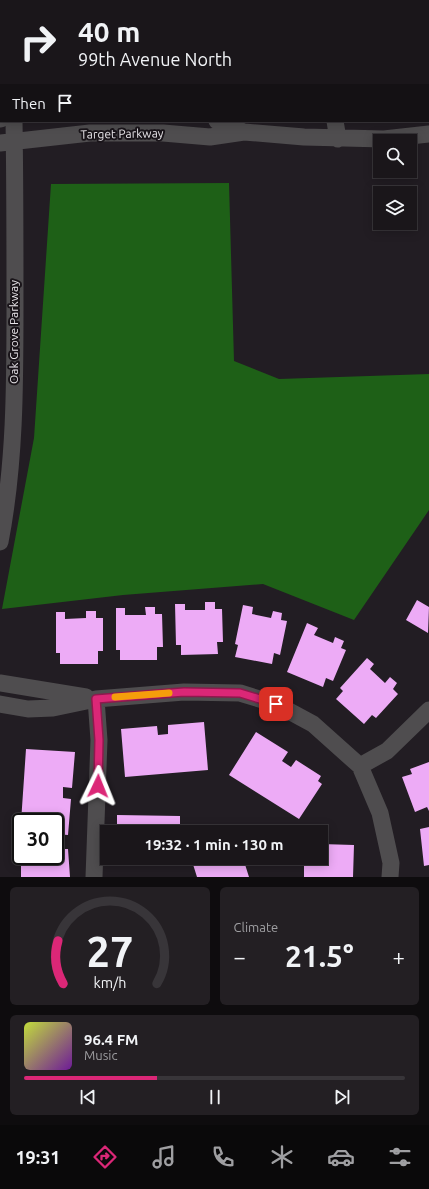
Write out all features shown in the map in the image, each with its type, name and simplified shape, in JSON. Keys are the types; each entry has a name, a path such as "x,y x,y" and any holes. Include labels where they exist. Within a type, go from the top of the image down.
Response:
{"street":[{"name":"Oak Grove Parkway","path":"0,542 5,515 11,462 13,413 7,142 14,122"},
{"name":"Target Parkway","path":"222,122 250,128 338,139 384,139 429,134"},
{"path":"335,122 338,139"},
{"name":"Target Parkway","path":"7,142 90,133 163,133 210,137 250,128"},
{"path":"0,682 96,699"},
{"path":"0,704 28,709 53,708 96,699 184,692 240,693 276,704 313,724 360,766 380,813 391,863 390,877"},
{"path":"94,877 99,740 96,699"},
{"path":"360,766 387,751 429,710"}],"green space":[{"path":"229,183 234,361 279,379 429,374 429,510 354,620 263,584 123,595 2,609 34,438 51,184"}],"building":[{"path":"417,600 429,607 428,633 406,620"},
{"path":"205,602 215,602 215,609 222,609 223,642 217,642 218,654 181,655 181,645 176,645 175,604 185,604 185,610 205,610"},
{"path":"243,605 253,607 252,614 271,618 273,611 282,613 281,620 287,621 280,655 274,653 272,664 235,657 238,645 235,644"},
{"path":"145,607 155,607 155,614 162,614 163,647 157,647 157,660 120,660 120,650 116,650 116,608 125,608 125,615 146,615"},
{"path":"86,611 96,611 96,618 103,618 103,651 98,651 98,664 60,664 60,653 56,653 56,612 65,612 65,619 86,618"},
{"path":"307,623 318,628 314,635 333,643 335,637 344,641 341,648 346,650 333,681 326,678 323,687 287,672"},
{"path":"367,658 374,664 370,669 385,683 390,677 397,683 393,689 398,694 376,718 372,715 364,724 336,699 343,691 340,688"},
{"path":"204,722 208,770 125,777 121,729 157,726 158,735 168,734 168,725"},
{"path":"256,732 288,752 282,761 291,767 296,760 321,776 318,781 322,784 299,819 229,775"},
{"path":"26,749 75,752 72,788 63,787 63,798 71,799 68,835 64,835 64,813 22,813"},
{"path":"429,762 429,811 427,807 415,812 402,777 412,774 410,769"},
{"path":"117,815 180,816 180,825 117,825"},
{"path":"429,827 429,865 424,866 420,829"},
{"path":"328,844 354,845 353,877 304,877 304,865 328,865"},
{"path":"64,849 68,849 70,877 21,877 21,865 64,865"},
{"path":"193,865 245,865 249,877 197,877"}],"slow traffic":[{"path":"115,697 169,693"}],"route":[{"path":"98,786 99,740 96,699 184,692 240,693 276,704"}]}
